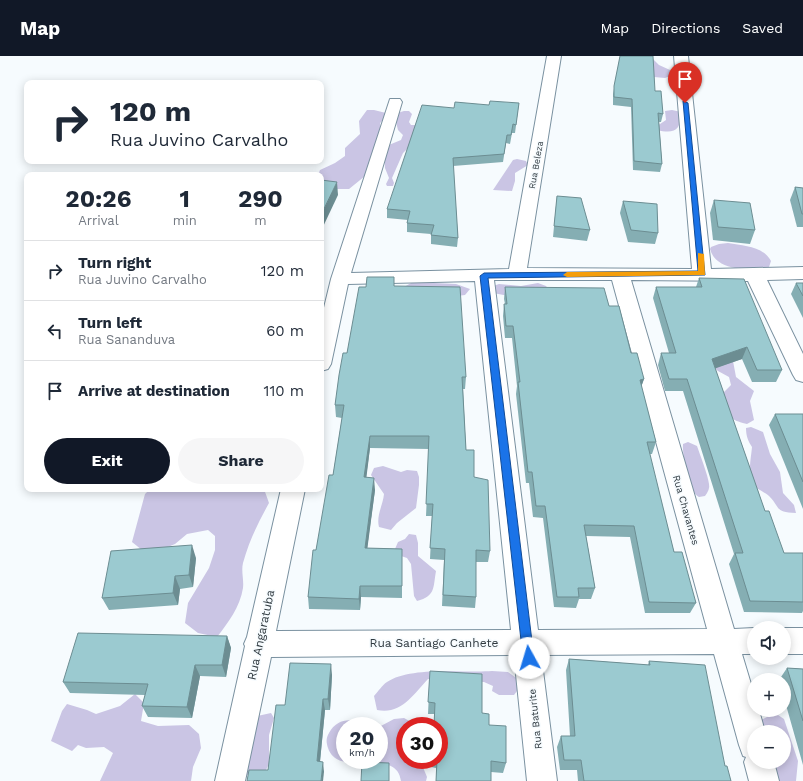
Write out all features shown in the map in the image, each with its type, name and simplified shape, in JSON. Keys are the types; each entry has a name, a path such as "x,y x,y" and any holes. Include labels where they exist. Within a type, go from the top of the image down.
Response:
{"street":[{"name":"Rua Beleza","path":"517,274 554,56"},
{"path":"680,56 702,274"},
{"path":"324,351 340,279 395,102"},
{"path":"340,279 517,274 755,275 803,273"},
{"name":"Rua Chavantes","path":"620,275 748,725"},
{"path":"755,275 803,375"},
{"name":"Rua Baturite","path":"484,276 542,781"},
{"name":"Rua Angaratuba","path":"230,781 258,644 292,492"},
{"name":"Rua Santiago Canhete","path":"258,644 747,641"},
{"path":"791,641 803,641"},
{"path":"761,769 764,781"}],"shaded area":[{"path":"638,58 653,59 659,65 670,70 670,76 665,78 654,77 653,72"},
{"path":"367,110 386,113 385,118 380,123 381,129 370,172 349,189 337,189 324,185 324,172 319,172 320,170 335,163 345,156 345,148 360,134 359,121"},
{"path":"672,110 681,112 678,127 675,130 668,132 657,130 657,126 666,120 665,111"},
{"path":"409,111 412,114 409,122 411,125 422,125 408,148 403,153 392,178 394,183 393,186 387,186 386,184 389,178 385,168 384,147 401,140 403,135 398,130 394,114"},
{"path":"517,159 526,161 528,165 515,173 515,181 512,191 493,190 513,160"},
{"path":"728,243 747,246 763,252 771,261 769,267 764,271 732,268 718,261 713,256 710,249 711,247"},
{"path":"413,282 456,284 470,289 465,295 457,296 402,288"},
{"path":"538,283 546,286 551,292 509,296 493,293 493,286 499,284 521,286"},
{"path":"704,358 733,361 736,377 754,391 750,401 754,420 747,424 736,421 728,416 719,397 731,385 729,377 718,371"},
{"path":"751,427 763,432 770,454 780,472 783,493 794,505 796,513 784,512 779,509 769,496 754,485 750,471 752,447 749,443 746,431 746,428"},
{"path":"688,442 697,446 706,470 709,487 705,496 699,497 695,494 689,481 683,449 683,444"},
{"path":"383,466 401,472 407,470 417,471 419,477 416,508 397,523 391,530 379,527 379,515 384,494 371,475 374,468"},
{"path":"147,492 265,492 269,503 254,532 245,555 242,566 243,588 239,602 233,614 217,637 198,633 185,623 188,603 209,568 215,550 215,536 208,530 187,534 175,544 163,549 142,550 132,542 145,494"},
{"path":"409,534 416,535 418,543 418,556 436,571 434,586 431,594 417,601 414,596 411,564 407,558 401,556 395,549 398,542 405,539"},
{"path":"437,671 508,672 519,680 520,687 514,695 499,695 492,691 493,686 484,682 428,679 412,697 400,707 393,710 377,710 374,696 385,683 397,677"},
{"path":"135,694 144,703 141,721 158,726 189,725 199,734 201,748 193,767 191,781 100,781 113,753 104,747 86,748 78,745 72,751 51,741 62,711 67,704 96,714 120,706"},
{"path":"271,713 274,718 269,735 269,764 265,772 247,775 241,771 253,717"},
{"path":"767,717 781,717 784,719 786,725 758,725 761,720"},
{"path":"396,719 396,769 424,769 427,777 426,781 401,781 397,771 388,765 388,722"},
{"path":"336,725 336,758 328,748 327,742 329,733"},
{"path":"791,740 798,761 796,781 775,781 766,769 791,769"}],"building":[{"path":"620,56 653,56 655,91 661,91 663,114 658,113 662,164 634,161 632,99 614,97 614,86"},
{"path":"490,101 519,103 516,125 513,124 511,135 507,135 504,154 453,158 458,238 431,235 434,225 407,223 410,211 387,209 422,105 454,108 455,102 489,105"},
{"path":"324,180 337,182 324,209"},
{"path":"795,187 803,188 803,214 802,214"},
{"path":"557,196 581,198 590,230 554,226"},
{"path":"714,200 750,203 755,230 718,227"},
{"path":"623,201 657,204 658,233 631,230"},
{"path":"367,277 394,277 394,286 460,287 466,377 462,377 466,450 474,450 474,477 488,480 490,551 476,550 476,597 443,595 445,549 430,548 433,504 426,504 429,436 370,436 364,477 374,478 365,548 402,549 402,586 360,586 359,599 308,597 313,550 316,550 329,475 333,475 344,405 335,405 343,353 347,353 359,287 366,287"},
{"path":"699,278 744,279 782,370 757,370 747,347 712,359 765,511 769,511 784,553 803,553 803,602 750,601 735,553 743,553 687,379 669,379 661,353 676,353 656,287 702,287"},
{"path":"796,283 803,283 803,296"},
{"path":"505,287 604,288 609,306 619,306 631,353 637,353 644,379 640,380 656,442 647,442 674,552 682,552 696,603 649,602 634,526 584,525 595,588 578,588 579,597 557,597 545,506 536,506 532,472 528,472 518,382 520,382 513,326 506,326 504,304 507,304"},
{"path":"775,414 803,414 803,482"},
{"path":"192,545 189,575 175,576 173,593 102,598 111,551"},
{"path":"78,633 227,636 222,665 195,665 187,707 142,706 148,684 63,682"},
{"path":"569,659 650,665 649,661 705,665 725,766 727,766 731,781 584,781 581,760 564,760 561,736 575,736"},
{"path":"290,663 331,664 328,699 323,699 317,761 323,762 321,781 247,781 249,770 268,770 276,705 285,705"},
{"path":"787,668 803,669 803,721 791,681 791,673 789,673"},
{"path":"430,671 482,674 482,713 489,714 489,725 506,726 506,763 491,761 491,781 436,781 437,769 448,769 448,717 434,717 435,703 428,702"},
{"path":"389,763 389,781 361,781 362,769 388,769"}],"slow traffic":[{"path":"567,275 702,274 700,254"}],"route":[{"path":"529,658 484,276 517,274 702,274 685,103"}]}
